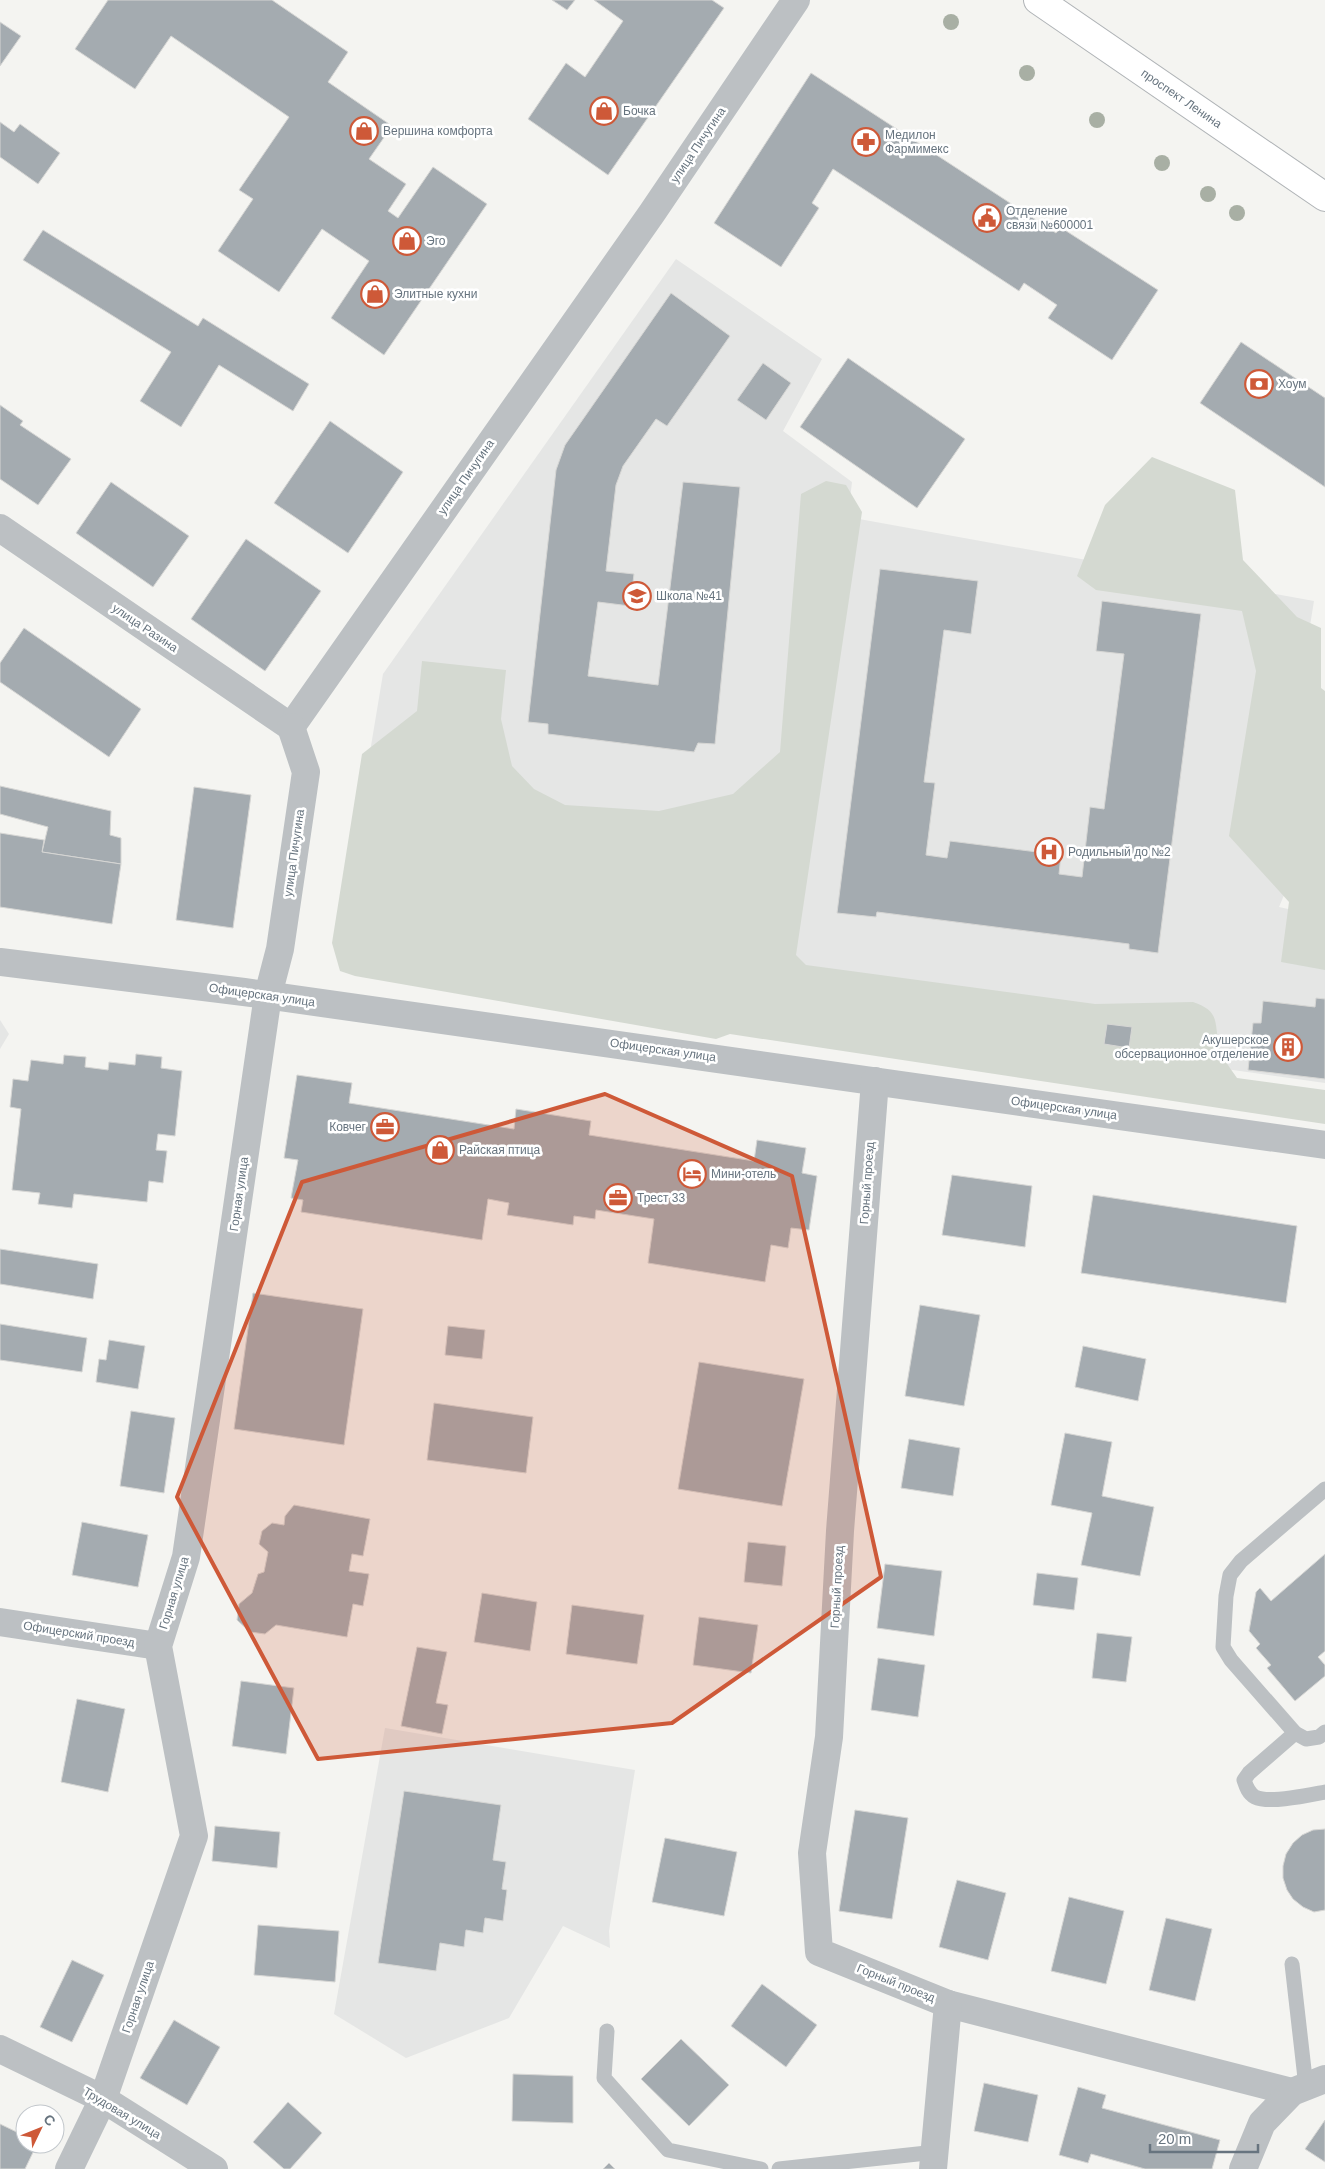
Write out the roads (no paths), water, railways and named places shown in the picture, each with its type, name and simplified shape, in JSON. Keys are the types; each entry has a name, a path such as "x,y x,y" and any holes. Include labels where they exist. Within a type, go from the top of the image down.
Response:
{"main road":[{"name":"проспект Ленина","path":"1038,0 1325,197"}],"street":[{"name":"улица Пичугина","path":"268,995 280,949 306,772 291,727 652,213 796,0"},
{"name":"улица Разина","path":"0,528 291,727"},
{"name":"Офицерская улица","path":"0,962 268,995 1325,1145"},
{"name":"Горная улица","path":"70,2169 103,2099 194,1836 158,1646 186,1558 268,995"},
{"name":"Горный проезд","path":"875,1081 840,1531 829,1736 812,1854 819,1952 948,2004 1308,2086"},
{"name":"Офицерский проезд","path":"0,1622 158,1646"},
{"name":"Горный проезд","path":"935,2160 948,2004"},
{"name":"Трудовая улица","path":"0,2049 103,2099 214,2169"},
{"path":"1243,2169 1262,2123 1308,2086"}],"lane":[{"path":"1325,1489 1241,1560 1230,1575 1222,1634 1223,1647 1231,1660 1295,1733 1306,1739 1319,1737 1325,1732"},
{"path":"1295,1733 1249,1773 1244,1780 1247,1790 1255,1797 1267,1799 1301,1797 1325,1792"},
{"path":"1292,1964 1308,2086"},
{"path":"608,2031 604,2078 668,2150 761,2169"},
{"path":"779,2169 935,2160"}],"place":[{"name":"Бочка","path":"604,111"},
{"name":"Вершина комфорта","path":"364,131"},
{"name":"Медилон Фармимекс","path":"866,142"},
{"name":"Отделение связи №600001","path":"987,218"},
{"name":"Эго","path":"407,241"},
{"name":"Элитные кухни","path":"375,294"},
{"name":"Хоум","path":"1259,384"},
{"name":"Школа №41","path":"637,596"},
{"name":"Родильный до №2","path":"1049,852"},
{"name":"Акушерское обсервационное отделение","path":"1288,1047"},
{"name":"Ковчег","path":"385,1127"},
{"name":"Райская птица","path":"440,1150"},
{"name":"Мини-отель","path":"692,1174"},
{"name":"Трест 33","path":"618,1198"}]}
